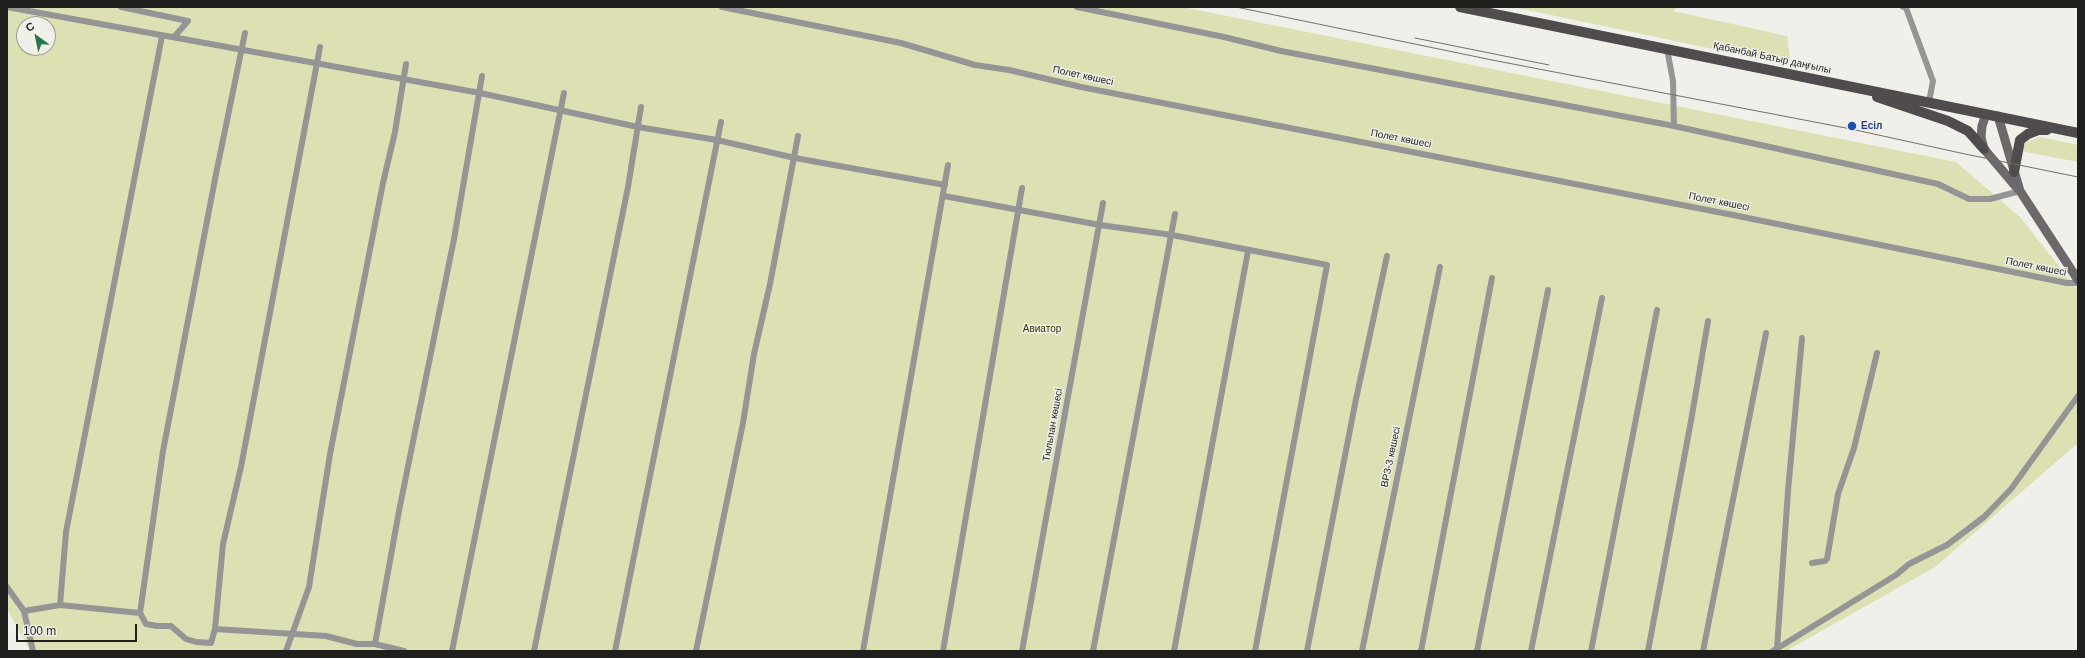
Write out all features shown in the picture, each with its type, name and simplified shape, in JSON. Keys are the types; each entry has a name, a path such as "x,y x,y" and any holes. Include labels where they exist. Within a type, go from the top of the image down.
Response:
{"main road":[{"name":"Қабанбай Батыр даңғылы","path":"1460,7 2078,133"},
{"path":"1830,82 1948,121 1968,131 1984,149"},
{"path":"2014,172 2018,146 2024,136 2038,130 2066,131"}],"street":[{"path":"7,7 480,93 638,127 718,140 795,158 946,185"},
{"path":"121,7 188,22 174,37"},
{"name":"Полет көшесі","path":"722,7 901,43 975,65 1010,70 1081,87 1738,216 2067,283 2078,283"},
{"path":"1077,7 1224,37 1281,51 1674,126 1938,184 1969,199 1990,199 2020,192"},
{"path":"1903,7 1906,8 1933,82 1929,102"},
{"path":"210,643 196,642 186,639 170,626 146,624 140,613 163,451 246,33"},
{"path":"60,605 66,532 162,36"},
{"path":"208,651 215,629 223,544 241,466 320,47"},
{"path":"1667,49 1673,81 1674,126"},
{"path":"286,651 309,587 330,454 383,183 395,132 402,80 406,64"},
{"path":"375,644 482,76"},
{"path":"452,651 564,93"},
{"path":"534,651 628,187 641,107"},
{"path":"1986,114 1982,126 1981,137 1984,149 2020,192 2078,280"},
{"path":"1998,116 2020,192"},
{"path":"615,651 721,122"},
{"path":"696,651 795,158 798,136"},
{"path":"863,651 946,185 948,165"},
{"path":"943,651 1022,188"},
{"path":"944,196 1100,225 1172,235 1248,251 1327,265 1255,651"},
{"name":"Тюльпан көшесі","path":"1022,651 1103,203"},
{"path":"1092,651 1175,214"},
{"path":"1174,651 1248,251"},
{"path":"1307,651 1356,400 1387,256"},
{"name":"ВРЗ-3 көшесі","path":"1362,651 1440,267"},
{"path":"1421,651 1492,278"},
{"path":"1477,651 1548,290"},
{"path":"1531,651 1602,298"},
{"path":"1591,651 1657,310"},
{"path":"1648,651 1708,321"},
{"path":"1704,651 1766,333"},
{"path":"1775,650 1802,338"},
{"path":"1812,563 1825,561 1827,559 1838,494 1854,448 1877,353"},
{"path":"1775,650 1896,575 1909,564 1947,545 1984,517 2011,489 2078,396"},
{"path":"7,587 24,611 33,651"},
{"path":"24,611 60,605 140,613"},
{"path":"215,629 326,636 357,644 375,644 404,651"},
{"path":"356,651 357,644"}],"green space":[{"name":"Авиатор","path":"7,7 1182,7 1956,162 2020,217 2078,290 2078,443 1935,567 1786,651 30,651 7,609"},
{"path":"1513,7 1678,7 1673,11 1787,36 1790,58 1775,62"},
{"path":"2040,137 2078,145 2078,162 2021,151 2026,142"}],"tram line":[{"path":"1236,7 1492,60 1851,129 2078,177"},
{"path":"1415,38 1549,65"}],"place":[{"name":"Есіл","path":"1852,126"}]}
